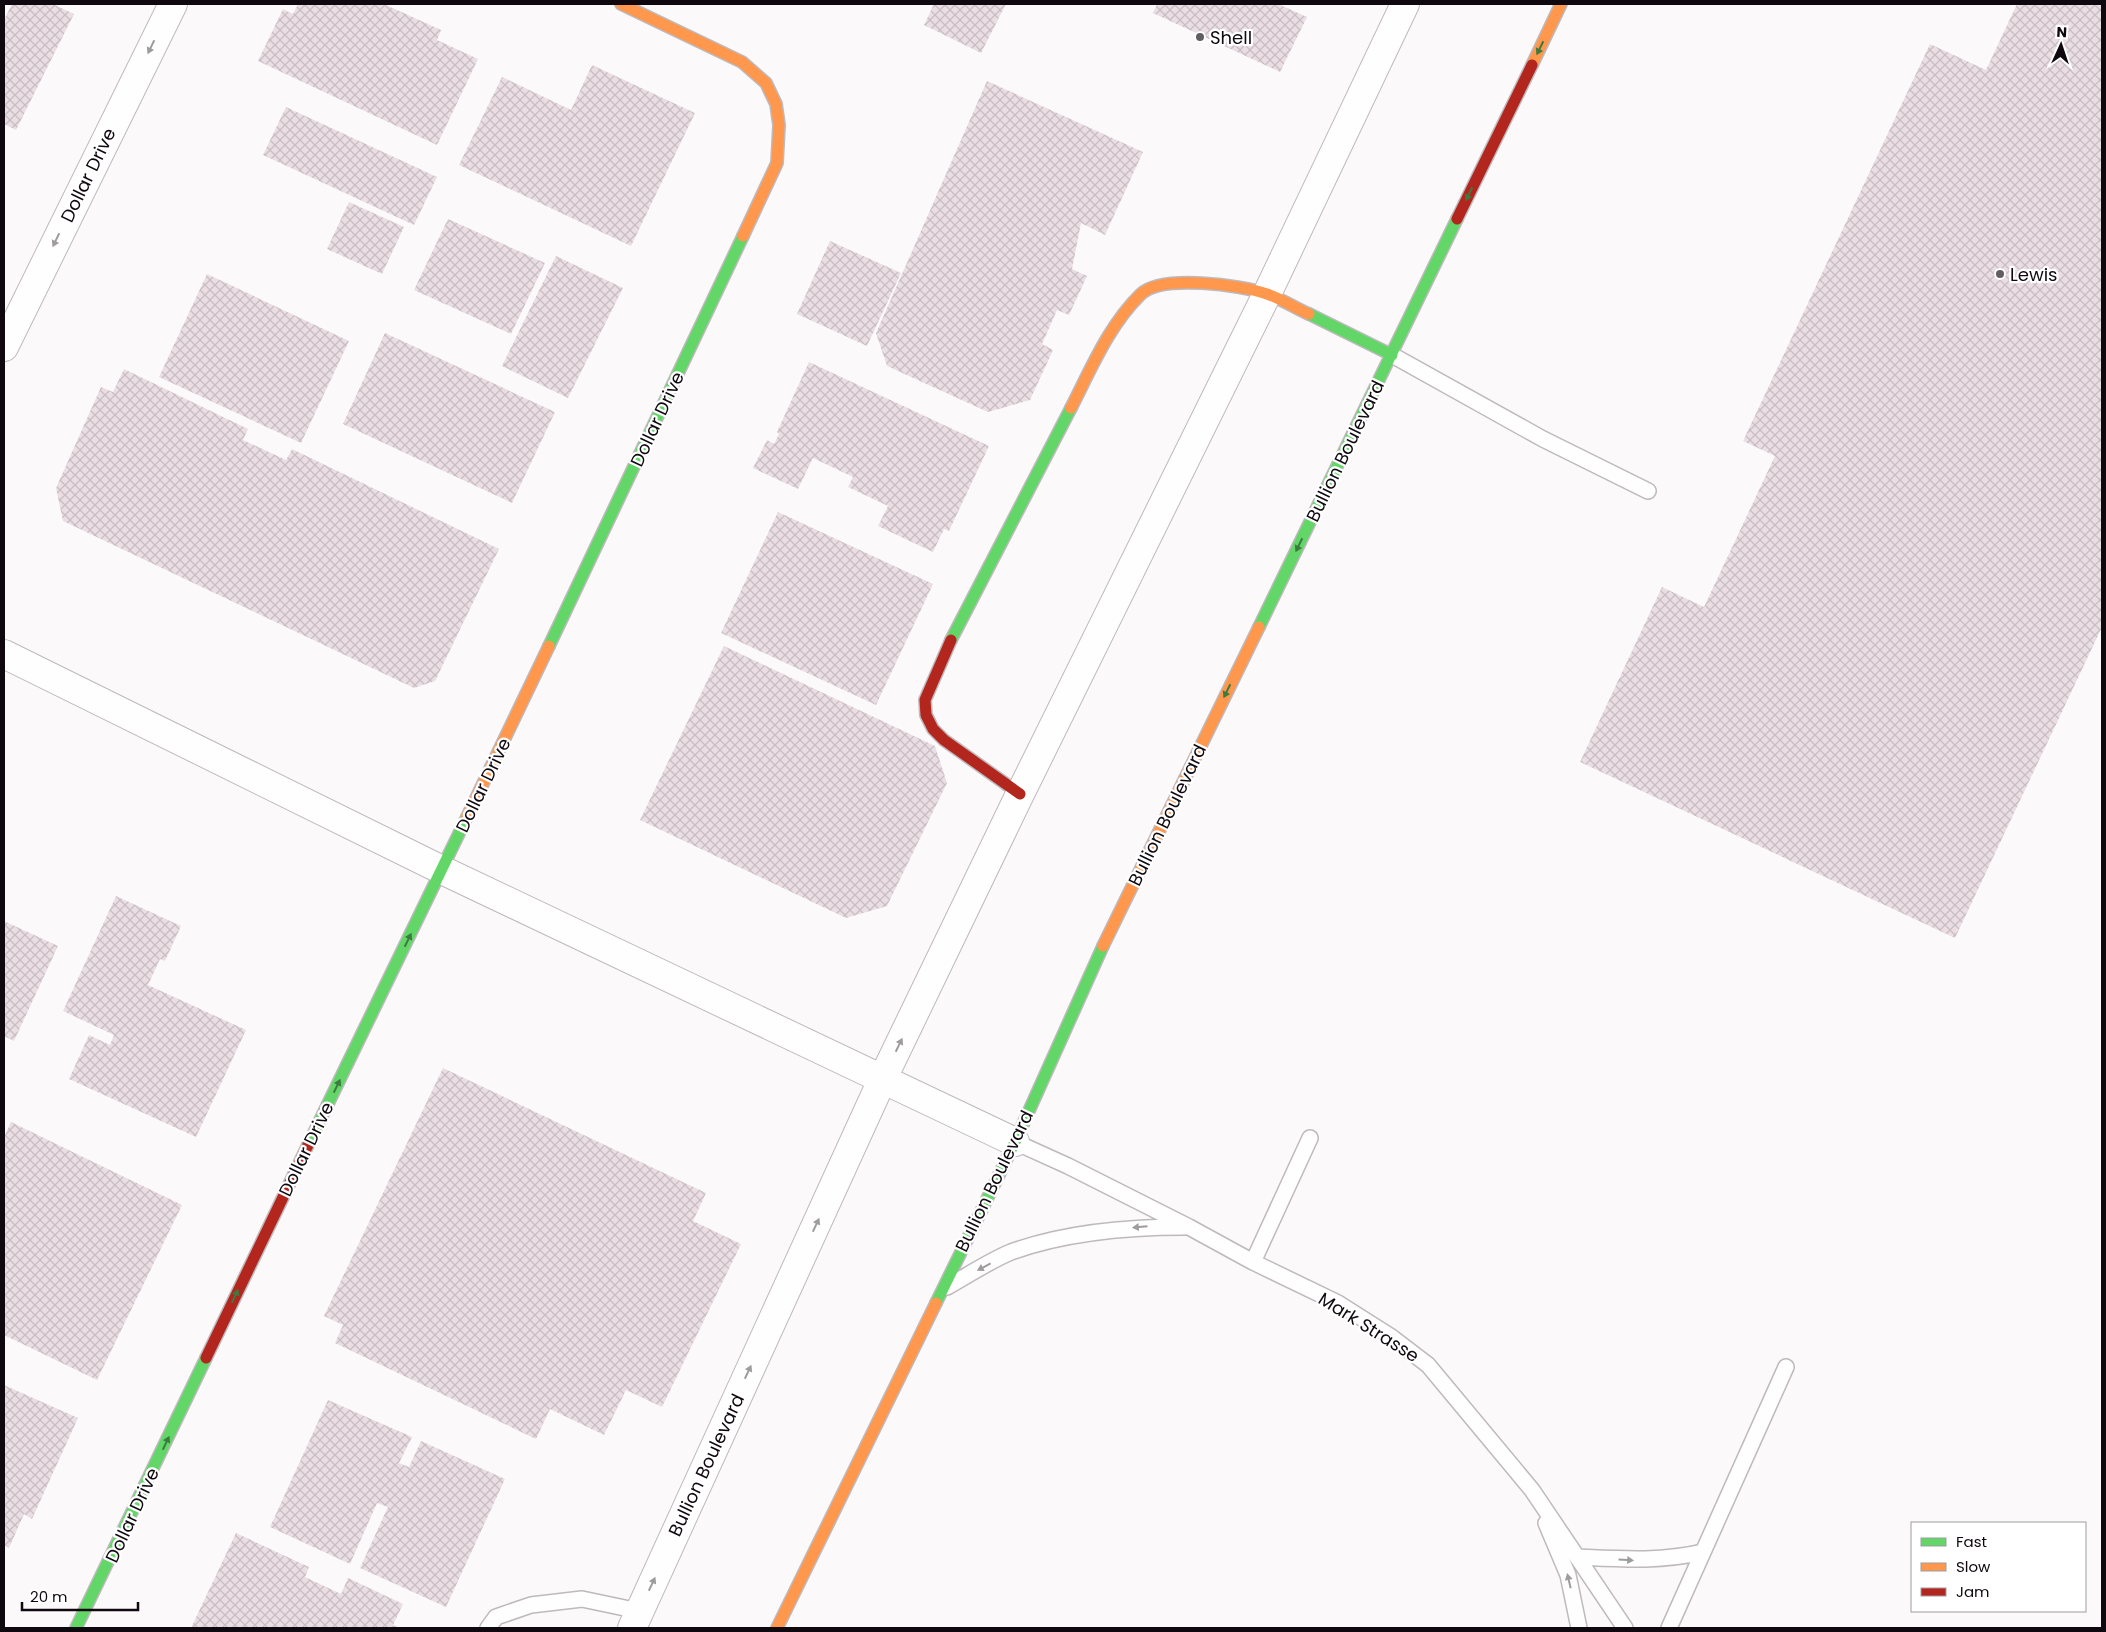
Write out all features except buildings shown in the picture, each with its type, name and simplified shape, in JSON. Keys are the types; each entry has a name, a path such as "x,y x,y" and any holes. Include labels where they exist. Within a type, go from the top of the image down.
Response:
{"street":[{"name":"Dollar Drive","path":"4,347 173,4"},
{"name":"Dollar Drive","path":"76,1628 616,507 777,163 779,125 776,104 766,83 742,62 621,4"},
{"name":"Bullion Boulevard","path":"636,1620 883,1078 1020,794 1266,294 1405,4"},
{"name":"Bullion Boulevard","path":"777,1628 1015,1142 1116,918 1392,355 1561,4"},
{"path":"1020,794 944,740 933,729 926,715 925,700 954,633 1113,327 1131,305 1142,293 1155,286 1177,283 1217,284 1266,294 1392,355"},
{"path":"4,654 442,870 1015,1142"}],"lane":[{"path":"1392,355 1543,439 1648,491"},
{"path":"1253,1262 1310,1138"},
{"name":"Mark Strasse","path":"1015,1142 1068,1166 1189,1227 1253,1262 1338,1303 1390,1336 1428,1365 1532,1490 1625,1628"},
{"path":"942,1290 1010,1253 1044,1243 1092,1233 1143,1227 1189,1227"},
{"path":"1669,1628 1786,1367"},
{"path":"1532,1490 1568,1575 1579,1628"},
{"path":"1577,1557 1643,1561 1703,1552"},
{"path":"488,1628 496,1617 532,1605 582,1599 636,1620"}],"traffic: fast":[{"path":"1259,627 1457,219"},
{"path":"549,646 743,236"},
{"path":"1309,314 1392,355"},
{"path":"951,640 1071,408"},
{"path":"308,1145 467,817"},
{"path":"936,1303 1015,1142 1103,946"},
{"path":"76,1628 206,1358"}],"traffic: slow":[{"path":"621,4 742,62 766,83 776,104 779,125 777,163 743,236"},
{"path":"1532,65 1561,4"},
{"path":"1071,408 1119,319 1141,294 1151,288 1166,284 1183,283 1239,287 1273,296 1309,314"},
{"path":"1103,946 1259,627"},
{"path":"467,817 549,646"},
{"path":"777,1628 936,1303"}],"traffic: jam":[{"path":"1457,219 1532,65"},
{"path":"951,640 925,700 926,715 933,729 944,740 1020,794"},
{"path":"206,1358 308,1145"}],"place":[{"name":"Shell","path":"1200,37"},
{"name":"Lewis","path":"2000,274"}]}
